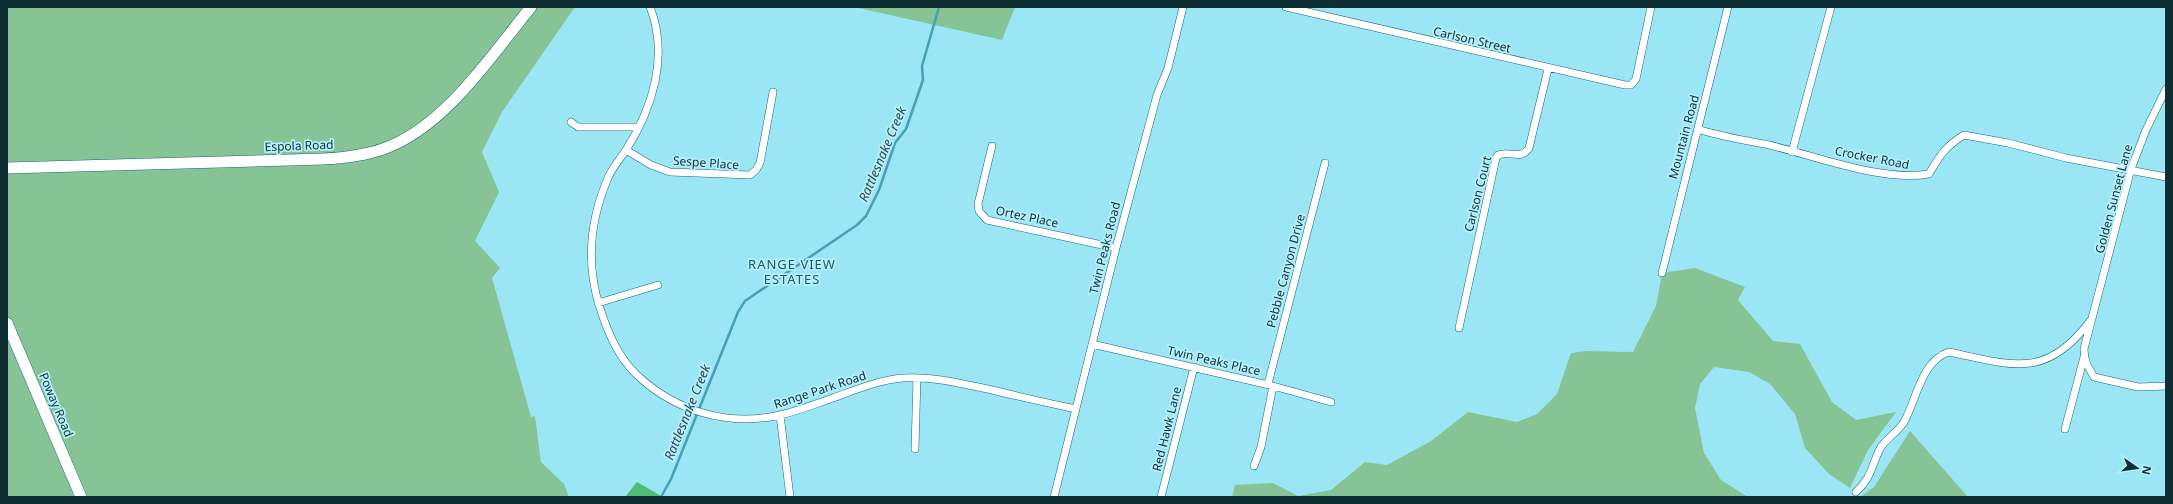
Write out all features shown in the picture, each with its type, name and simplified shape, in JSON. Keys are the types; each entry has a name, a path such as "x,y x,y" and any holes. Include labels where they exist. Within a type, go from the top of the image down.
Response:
{"main road":[{"name":"Espola Road","path":"7,168 322,159 353,156 383,149 414,133 449,104 531,7"},
{"name":"Poway Road","path":"7,323 81,497"}],"street":[{"name":"Range Park Road","path":"650,7 657,30 658,63 650,101 638,128 607,180 592,235 592,270 598,303 607,329 621,355 634,372 660,394 693,410 724,418 755,418 780,415 885,381 917,378 945,380 1076,409"},
{"name":"Twin Peaks Road","path":"1054,497 1116,248 1157,95 1168,68 1183,7"},
{"name":"Carlson Street","path":"1286,7 1548,69 1625,85 1631,85 1636,79 1651,7"},
{"name":"Mountain Road","path":"1662,273 1728,7"},
{"path":"1792,152 1831,7"},
{"name":"Carlson Court","path":"1459,328 1496,158 1498,154 1504,152 1520,156 1526,153 1530,148 1548,69"},
{"name":"Golden Sunset Lane","path":"2065,429 2084,357 2084,349 2131,169 2146,130 2166,89"},
{"name":"Sespe Place","path":"626,150 651,165 670,172 742,176 750,175 756,170 760,163 773,92"},
{"path":"571,122 578,127 638,128"},
{"name":"Crocker Road","path":"1698,129 1713,134 1770,145 1792,152 1869,170 1913,176 1930,174 1939,156 1949,143 1964,134 2081,161 2131,169 2166,177"},
{"name":"Ortez Place","path":"992,146 978,204 982,217 987,220 1116,248"},
{"name":"Pebble Canyon Drive","path":"1254,466 1260,447 1270,385 1325,163"},
{"path":"598,303 658,285"},
{"path":"1856,492 1865,484 1873,470 1882,446 1903,423 1933,361 1949,352 2003,364 2030,365 2056,355 2080,335 2093,318"},
{"name":"Twin Peaks Place","path":"1092,344 1270,385 1331,402"},
{"path":"2084,357 2085,363 2094,377 2138,387 2166,386"},
{"name":"Red Hawk Lane","path":"1161,497 1194,367"},
{"path":"915,449 917,378"},
{"path":"780,415 790,497"}],"green space":[{"path":"7,7 575,7 502,112 482,152 499,192 475,241 500,268 492,278 531,417 535,416 541,462 564,484 569,497 7,497"},
{"path":"854,7 1015,7 1002,40"},
{"path":"1695,268 1745,287 1738,300 1773,341 1800,344 1832,402 1856,420 1896,412 1868,450 1850,488 1829,474 1805,448 1795,414 1770,384 1749,372 1714,367 1700,384 1695,408 1704,453 1721,480 1748,497 1232,497 1235,485 1273,483 1298,496 1331,490 1365,462 1387,465 1431,441 1468,412 1517,422 1537,414 1557,394 1571,353 1587,351 1633,352 1656,306 1662,273"},
{"path":"1910,431 1968,497 1860,497 1874,487"},
{"path":"637,482 663,497 625,497"}],"waterway":[{"name":"Rattlesnake Creek","path":"661,497 671,479 738,312 745,301 857,225 866,216 879,190 895,143 906,129 923,80 922,66 939,7"}],"district":[{"name":"RANGE VIEW ESTATES","path":"792,272"}]}
